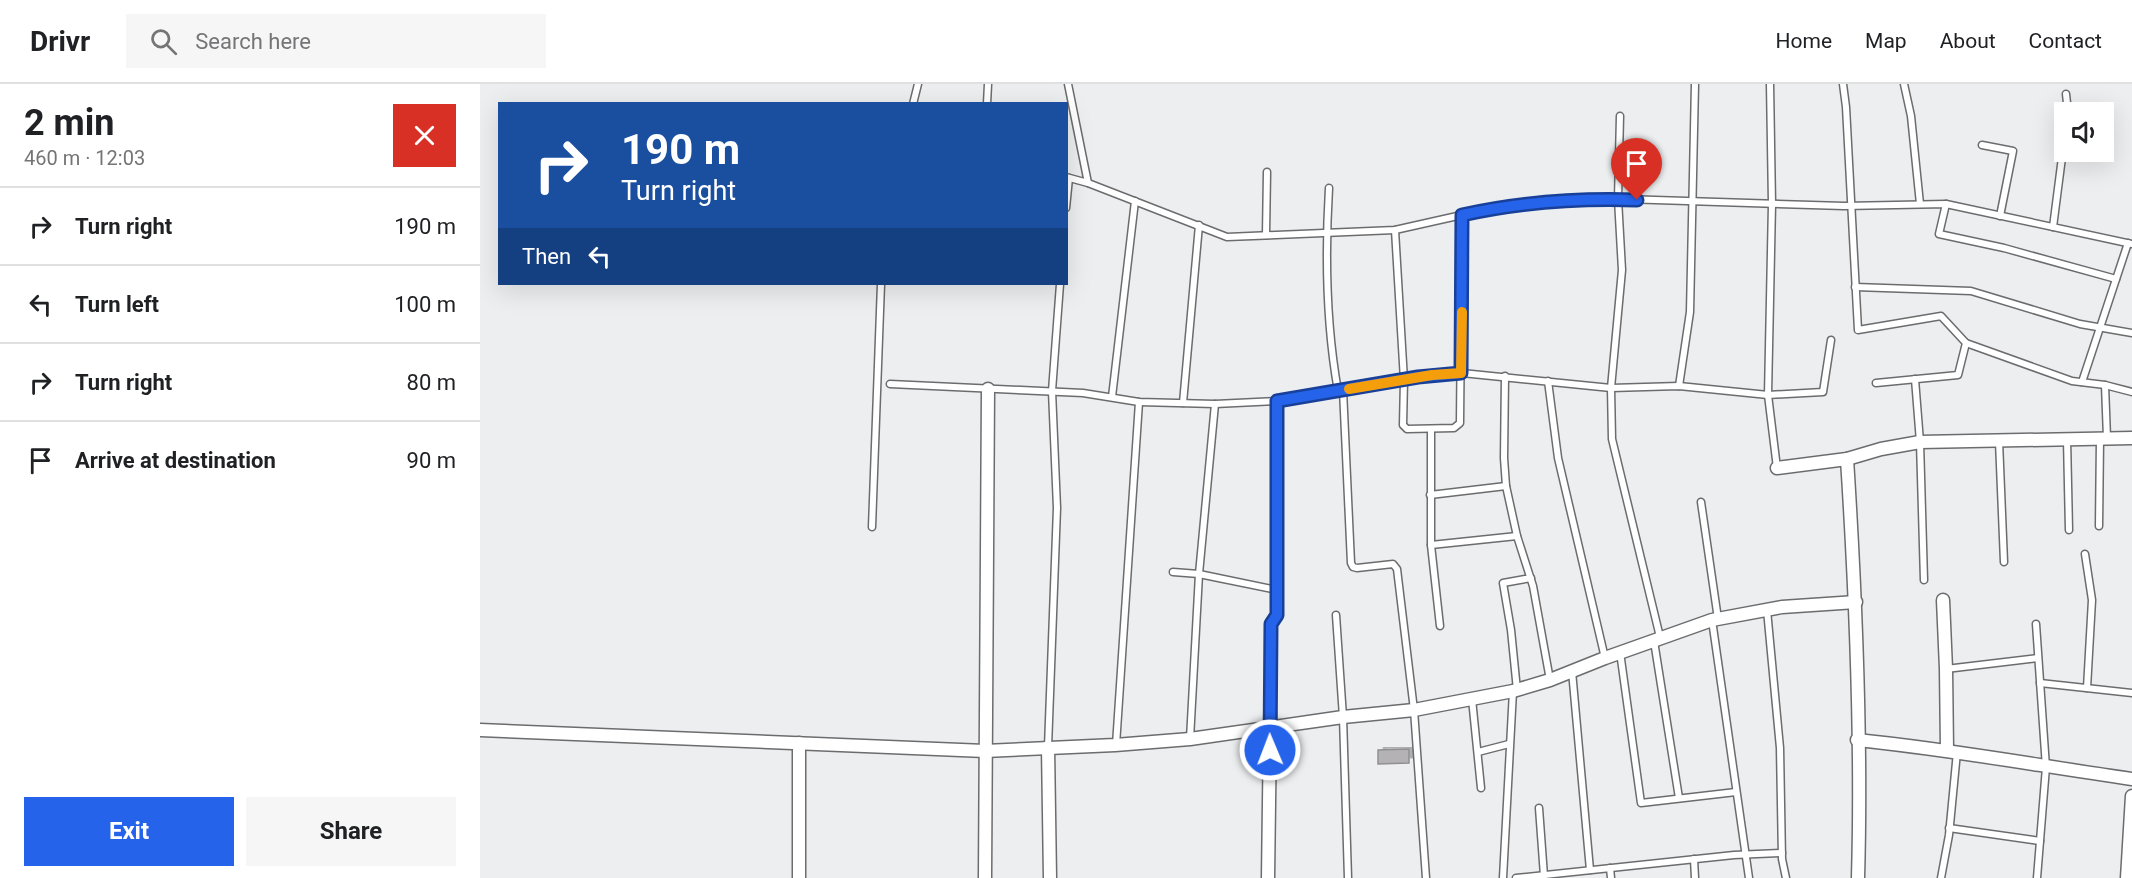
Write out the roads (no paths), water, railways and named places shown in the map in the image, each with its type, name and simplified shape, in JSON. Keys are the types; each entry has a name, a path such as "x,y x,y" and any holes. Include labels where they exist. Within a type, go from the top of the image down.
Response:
{"street":[{"path":"985,878 988,388"},
{"path":"1777,468 1847,459 1881,449 1920,442 2132,438"},
{"path":"1847,459 1856,602 1860,802 1858,878"},
{"path":"1943,600 1952,751"},
{"path":"480,730 985,751 1116,746 1190,739 1343,717 1414,710 1515,691 1715,619 1767,609 1856,602"},
{"path":"1269,878 1270,728"},
{"path":"1857,740 1952,751 2046,767 2132,778"},
{"path":"799,744 799,878"},
{"path":"1048,747 1050,878"},
{"path":"2127,878 2132,796"}],"lane":[{"path":"914,102 918,84"},
{"path":"987,102 988,84"},
{"path":"1068,84 1088,183"},
{"path":"1679,386 1690,312 1695,84"},
{"path":"1770,84 1772,204 1768,395 1777,468"},
{"path":"1843,84 1858,330 1941,316 1966,343 2072,381 2105,385 2132,392"},
{"path":"1904,84 1911,116 1920,204"},
{"path":"2066,94 2067,102"},
{"path":"1620,116 1618,199 1622,270 1611,388 1612,439 1657,639 1679,798"},
{"path":"1982,145 2013,151 2000,216"},
{"path":"2053,227 2061,162"},
{"path":"1266,235 1267,172"},
{"path":"1068,177 1227,237 1395,230 1502,206 1593,198 1850,206 1946,204 2130,244 2082,382"},
{"path":"1329,188 1326,233 1330,346 1341,391 1351,563 1357,568 1393,564 1397,569 1414,710 1425,878"},
{"path":"1112,397 1135,201"},
{"path":"1946,204 1939,234 2004,248 2116,279"},
{"path":"1395,230 1405,428 1431,430 1458,427 1461,373 1462,215"},
{"path":"1183,403 1199,225"},
{"path":"872,527 881,285"},
{"path":"1048,747 1057,508 1052,391 1060,285"},
{"path":"1855,287 1971,291 2100,328 2132,333"},
{"path":"890,384 1052,391 1139,402 1215,404 1277,401 1461,373 1611,388 1679,386 1768,395 1823,392 1831,340"},
{"path":"1876,383 1958,375 1966,343"},
{"path":"1505,376 1506,486 1517,536 1531,579 1550,680"},
{"path":"1915,378 1920,442 1924,580"},
{"path":"1548,381 1558,459 1605,658"},
{"path":"2099,526 2105,385"},
{"path":"1270,728 1271,624 1277,615 1277,401"},
{"path":"1116,746 1139,402"},
{"path":"1190,739 1199,574 1215,404"},
{"path":"1431,430 1431,545 1440,626"},
{"path":"2067,439 2069,530"},
{"path":"1999,440 2004,562"},
{"path":"1430,495 1506,486"},
{"path":"1701,502 1736,792 1749,878"},
{"path":"1431,545 1517,536"},
{"path":"2085,554 2092,600 2086,688"},
{"path":"1173,572 1199,574 1277,590"},
{"path":"1503,878 1509,744 1515,691 1511,630 1503,583 1531,579"},
{"path":"1767,609 1780,748 1782,853 1786,878"},
{"path":"1336,615 1343,717 1348,878"},
{"path":"2036,624 2046,767 2037,878"},
{"path":"1620,652 1641,803 1736,792"},
{"path":"1947,669 2038,658"},
{"path":"1572,671 1590,870"},
{"path":"2040,683 2132,693"},
{"path":"1472,698 1481,788"},
{"path":"1478,753 1509,744"},
{"path":"1941,878 1949,828 1952,751"},
{"path":"1539,808 1544,877"},
{"path":"1949,828 2040,841"},
{"path":"1516,878 1544,877 1694,859 1782,853"},
{"path":"1694,859 1695,878"},
{"path":"1610,868 1611,878"}]}
